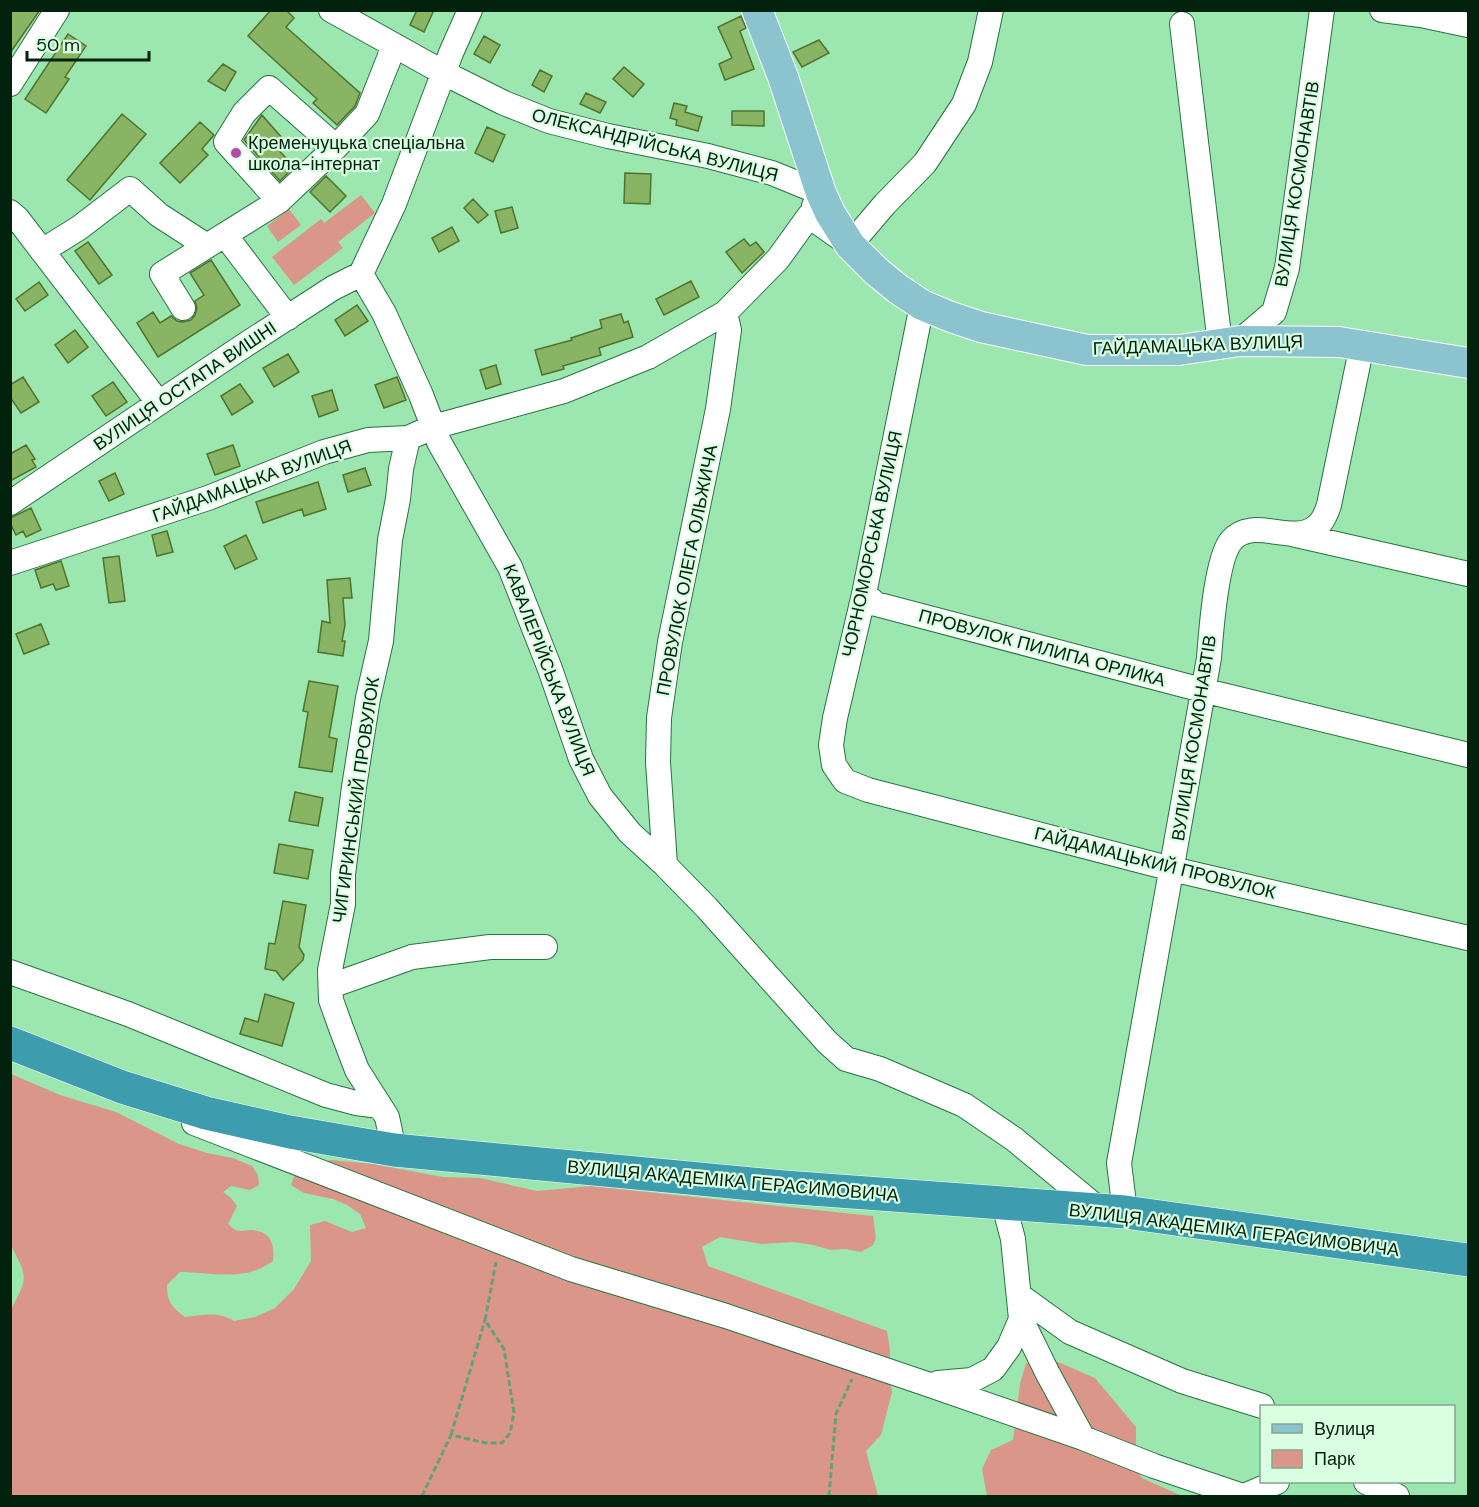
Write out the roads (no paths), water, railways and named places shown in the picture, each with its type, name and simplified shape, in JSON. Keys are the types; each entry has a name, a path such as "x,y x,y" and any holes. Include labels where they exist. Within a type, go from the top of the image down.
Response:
{"highway":[{"name":"ВУЛИЦЯ АКАДЕМІКА ГЕРАСИМОВИЧА","path":"10,1043 122,1087 206,1113 290,1132 394,1150 784,1187 1113,1212 1468,1260"}],"main road":[{"name":"ГАЙДАМАЦЬКА ВУЛИЦЯ","path":"757,10 783,76 815,205 830,213 850,245 883,277 922,305 981,327 1087,350 1179,350 1230,342 1339,342 1468,363"}],"street":[{"path":"10,84 57,10"},
{"name":"ОЛЕКСАНДРІЙСЬКА ВУЛИЦЯ","path":"331,10 504,104 549,121 608,136 708,156 772,173 815,205"},
{"path":"361,274 394,204 470,10"},
{"path":"850,245 885,204 925,163 964,104 980,62 991,10"},
{"name":"ВУЛИЦЯ КОСМОНАВТІВ","path":"1230,342 1274,312 1287,268 1322,10"},
{"path":"1382,10 1468,25"},
{"path":"1182,24 1230,342"},
{"path":"183,308 162,274 279,201 336,147 367,114 394,46"},
{"path":"279,201 226,142 244,113 269,88 336,147"},
{"path":"42,251 79,228 130,189 159,215 216,240 288,318"},
{"name":"ГАЙДАМАЦЬКА ВУЛИЦЯ","path":"10,563 208,498 324,452 368,440 408,438 433,427 564,391 648,357 725,313 778,259 815,205"},
{"path":"10,212 17,218 159,402"},
{"name":"ВУЛИЦЯ ОСТАПА ВИШНІ","path":"10,503 333,288 361,274"},
{"name":"КАВАЛЕРІЙСЬКА ВУЛИЦЯ","path":"361,274 384,313 422,395 433,427 510,567 550,669 581,759 600,796 630,833 707,908 827,1042 846,1059 899,1077 963,1105 1014,1139 1113,1212"},
{"name":"ЧОРНОМОРСЬКА ВУЛИЦЯ","path":"844,781 834,765 831,745 835,718 864,594 922,305"},
{"name":"ПРОВУЛОК ОЛЕГА ОЛЬЖИЧА","path":"665,865 658,762 660,718 670,642 718,409 729,330 725,313"},
{"name":"ВУЛИЦЯ КОСМОНАВТІВ","path":"1113,1212 1119,1163 1209,658 1220,566 1232,539 1245,531 1258,529 1292,534 1315,528 1323,521 1329,505 1362,345"},
{"name":"ЧИГИРИНСЬКИЙ ПРОВУЛОК","path":"394,1150 387,1117 357,1070 331,1000 330,970 343,904 343,874 354,787 368,698 381,641 390,540 398,499 400,469 408,438"},
{"path":"1292,534 1468,574"},
{"name":"ПРОВУЛОК ПИЛИПА ОРЛИКА","path":"864,594 876,604 1202,690 1468,755"},
{"name":"ГАЙДАМАЦЬКИЙ ПРОВУЛОК","path":"844,781 868,790 1172,869 1468,938"},
{"path":"331,986 412,957 490,947 545,947"},
{"path":"10,972 128,1014 326,1095 356,1103 381,1106"},
{"path":"122,1087 159,1111 221,1132 258,1149 571,1269 726,1316 861,1361 1083,1438 1243,1497 1275,1483"},
{"path":"1004,1205 1013,1239 1021,1308 1048,1374 1083,1438"},
{"path":"924,1383 972,1380 993,1369 1009,1347 1021,1308"},
{"path":"1021,1308 1182,1381 1260,1406"},
{"path":"1368,1483 1397,1497"}],"place":[{"name":"Кременчуцька спеціальна школа-інтернат","path":"236,153"}]}
